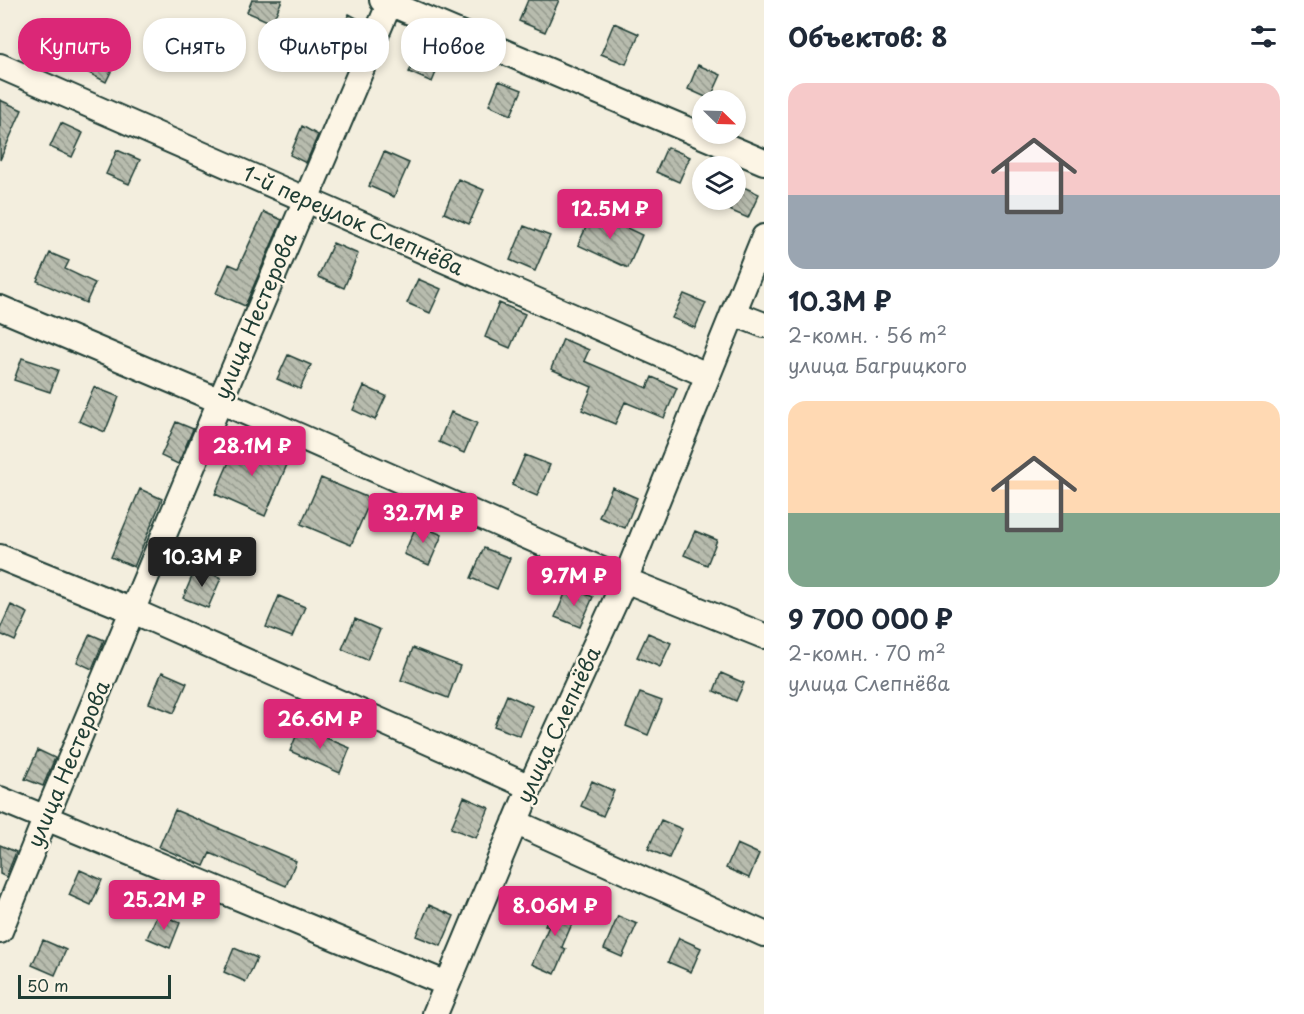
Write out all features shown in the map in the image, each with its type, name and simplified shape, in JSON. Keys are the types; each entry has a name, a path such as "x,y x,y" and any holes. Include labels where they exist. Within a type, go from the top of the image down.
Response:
{"street":[{"path":"388,1 764,162"},
{"name":"улица Нестерова","path":"0,931 388,1"},
{"name":"1-й переулок Слепнёва","path":"0,66 707,375"},
{"name":"улица Слепнёва","path":"435,1014 530,787 625,580 764,237"},
{"path":"0,308 220,401 625,580 764,636"},
{"path":"733,313 764,325"},
{"path":"0,557 133,611 530,787"},
{"path":"0,799 447,984"},
{"path":"515,822 764,934"}],"building":[{"path":"252,0 282,0 274,18 261,18 247,12"},
{"path":"528,0 559,0 545,32 519,21"},
{"path":"614,23 639,34 626,64 601,54"},
{"path":"698,65 721,75 714,90 688,89"},
{"path":"87,72 111,72 106,82"},
{"path":"409,72 436,72 432,82"},
{"path":"499,81 522,90 511,115 489,105"},
{"path":"0,100 22,110 0,160"},
{"path":"61,123 83,133 72,157 50,147"},
{"path":"302,126 318,135 306,163 290,155"},
{"path":"667,147 690,157 679,182 656,172"},
{"path":"117,150 140,160 129,184 106,174"},
{"path":"384,152 409,163 394,197 369,186"},
{"path":"458,179 484,190 469,224 444,213"},
{"path":"746,188 759,194 748,218 729,210 746,210"},
{"path":"264,212 282,220 245,306 216,293 229,264 238,268"},
{"path":"593,212 642,235 628,268 578,245"},
{"path":"524,226 550,236 535,271 510,260"},
{"path":"333,243 358,254 344,288 318,277"},
{"path":"50,253 69,261 65,269 95,283 86,303 37,281"},
{"path":"418,279 441,289 430,313 407,303"},
{"path":"684,294 706,303 695,328 672,318"},
{"path":"499,303 525,314 510,348 485,337"},
{"path":"563,339 589,350 584,361 647,388 652,377 677,388 664,418 625,402 615,424 582,410 592,387 551,369"},
{"path":"288,355 311,365 300,389 277,379"},
{"path":"22,358 58,370 50,392 14,380"},
{"path":"364,386 386,396 375,420 353,410"},
{"path":"94,387 119,397 105,432 79,421"},
{"path":"451,412 477,423 464,453 439,442"},
{"path":"176,422 193,429 178,464 161,456"},
{"path":"239,439 289,460 265,516 215,494"},
{"path":"525,455 550,465 537,496 512,485"},
{"path":"321,478 371,499 351,545 301,524"},
{"path":"612,487 637,498 625,528 599,517"},
{"path":"140,489 162,499 134,567 111,557"},
{"path":"417,524 442,535 429,565 404,554"},
{"path":"695,531 717,540 707,565 684,555"},
{"path":"484,548 510,558 497,589 471,578"},
{"path":"196,567 221,578 208,608 183,598"},
{"path":"568,587 593,597 580,627 555,617"},
{"path":"279,596 305,607 292,637 266,627"},
{"path":"11,605 28,613 15,641 0,634"},
{"path":"355,619 380,630 367,660 342,649"},
{"path":"648,633 671,643 660,667 637,657"},
{"path":"90,634 104,640 92,669 77,662"},
{"path":"413,648 460,666 448,698 401,680"},
{"path":"162,672 187,683 174,713 149,703"},
{"path":"721,673 744,683 736,701 714,691"},
{"path":"640,693 662,701 648,735 626,726"},
{"path":"507,695 532,706 520,736 494,726"},
{"path":"300,727 350,748 340,773 290,751"},
{"path":"38,750 55,758 43,786 25,779"},
{"path":"592,781 614,791 603,816 581,806"},
{"path":"464,797 489,808 476,838 451,828"},
{"path":"175,810 296,861 286,886 210,853 204,866 159,847"},
{"path":"661,820 682,829 669,858 648,849"},
{"path":"737,844 759,854 749,878 726,868"},
{"path":"0,845 16,852 6,877 0,874"},
{"path":"80,870 102,880 91,905 69,895"},
{"path":"556,900 578,910 562,947 566,949 555,974 532,964 549,926 545,925"},
{"path":"429,905 454,916 441,946 416,936"},
{"path":"158,913 180,923 170,948 147,938"},
{"path":"618,916 637,924 622,957 604,949"},
{"path":"679,938 701,948 691,972 668,962"},
{"path":"43,940 66,950 55,975 32,965"},
{"path":"234,948 257,958 246,982 224,972"}]}
